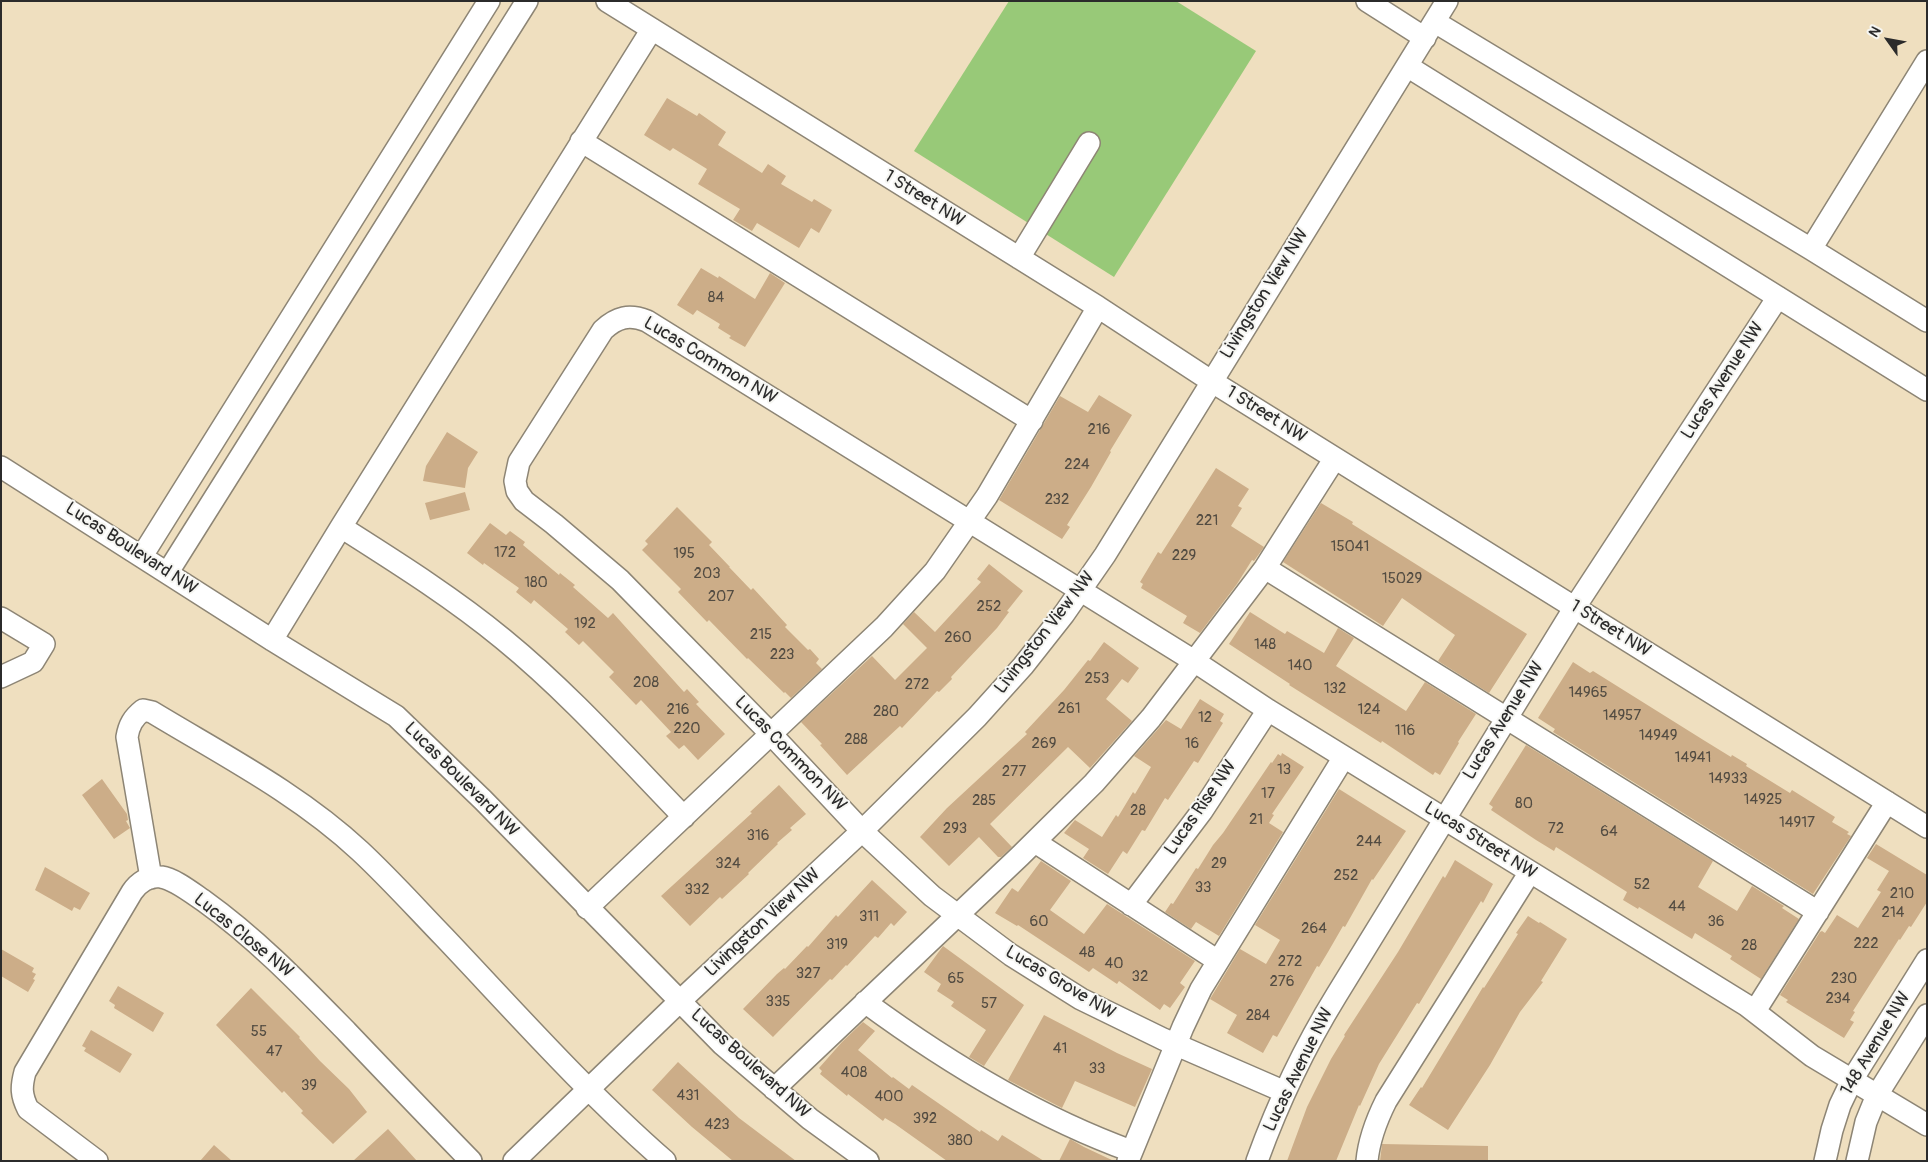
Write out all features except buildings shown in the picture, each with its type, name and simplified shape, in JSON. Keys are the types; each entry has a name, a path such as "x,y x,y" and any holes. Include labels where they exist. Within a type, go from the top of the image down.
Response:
{"street":[{"path":"142,556 489,1"},
{"path":"168,572 528,1"},
{"name":"1 Street NW","path":"607,1 1098,307 1211,381 1927,827"},
{"path":"1367,1 1430,30 1811,249 1927,321"},
{"name":"Livingston View NW","path":"514,1161 680,1001 862,831 984,710 1023,666 1064,614 1104,555 1447,1"},
{"path":"272,640 652,29"},
{"path":"1811,249 1927,60"},
{"path":"1407,66 1927,390"},
{"path":"581,141 1032,421"},
{"path":"1019,258 1088,143"},
{"name":"Lucas Avenue NW","path":"1257,1161 1285,1092 1318,1024 1575,607 1778,297"},
{"path":"587,908 884,627 913,597 935,571 970,522 1032,421 1098,307"},
{"name":"Lucas Common NW","path":"862,831 771,734 620,580 554,524 533,509 524,501 518,491 515,481 519,462 603,330 610,323 620,318 630,316 647,320 1080,591"},
{"path":"774,1089 1035,842 1119,756 1151,718 1265,568 1335,458"},
{"name":"Lucas Boulevard NW","path":"1,467 272,640 396,716 484,800 587,908 722,1044 810,1119 868,1161"},
{"path":"341,527 440,591 504,640 570,699 684,817"},
{"path":"1265,568 1818,912"},
{"name":"Lucas Street NW","path":"1080,591 1194,661 1268,710 1755,1011 1812,1056 1927,1125"},
{"path":"1,618 44,644 34,662 1,677"},
{"path":"97,1161 28,1109 22,1096 22,1084 25,1072 132,892 138,883 151,878 127,737 128,726 135,716 143,710 152,712 307,808 359,850 397,887 588,1090 665,1161"},
{"name":"Lucas Rise NW","path":"1131,905 1202,811 1268,710"},
{"path":"865,1002 914,1038 997,1089 1130,1156 1175,1044 1201,989 1344,757"},
{"path":"1755,1011 1887,802"},
{"name":"Lucas Grove NW","path":"862,831 909,875 958,916 1011,955 1081,999 1175,1044 1285,1092"},
{"path":"1035,842 1218,962"},
{"path":"1367,1161 1369,1142 1386,1101 1530,872"},
{"name":"Lucas Close NW","path":"151,878 160,877 187,891 225,916 259,944 284,967 471,1161"},
{"name":"148 Avenue NW","path":"1825,1161 1837,1113 1852,1080 1927,960"},
{"name":"148 Avenue NW","path":"1857,1161 1866,1122 1877,1095 1927,1015"}],"green space":[{"path":"1009,1 1176,1 1256,51 1114,277 914,151"}]}
